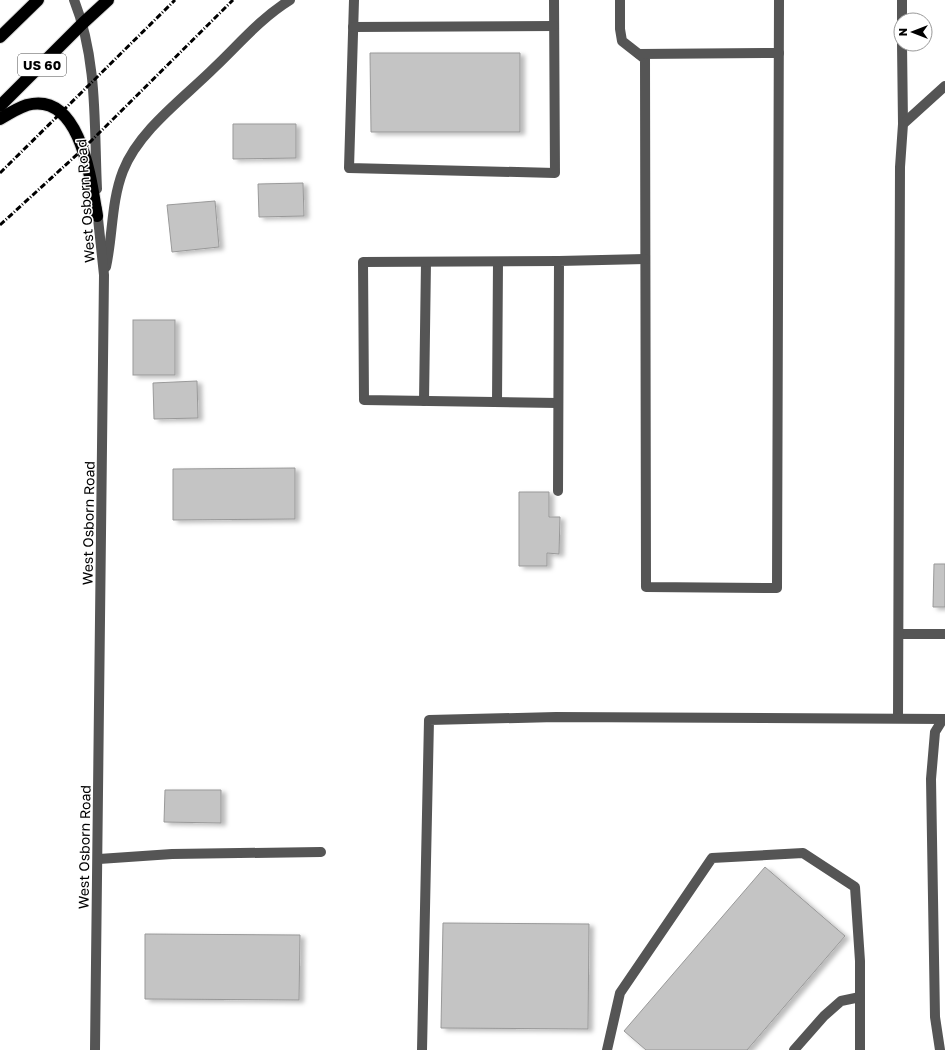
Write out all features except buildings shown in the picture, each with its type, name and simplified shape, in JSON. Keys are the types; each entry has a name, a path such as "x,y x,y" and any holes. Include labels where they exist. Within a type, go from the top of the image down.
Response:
{"highway":[{"path":"0,37 38,0"},
{"name":"US 60","path":"0,106 108,0"},
{"path":"0,119 27,105 32,104 50,106 62,111 74,130 83,149 97,216"}],"street":[{"name":"West Osborn Road","path":"74,0 83,23 93,80 97,216 104,274 99,859 95,1050"},
{"path":"104,274 111,245 115,196 122,172 136,147 156,125 260,22 290,0"},
{"path":"354,0 349,168 555,173 554,0"},
{"path":"620,0 622,42 645,59 646,587 777,588 779,0"},
{"path":"902,0 902,12"},
{"path":"353,27 554,26"},
{"path":"898,718 900,167 903,124 902,52"},
{"path":"639,54 779,53"},
{"path":"903,124 945,86"},
{"path":"558,403 364,400 363,262 645,260"},
{"path":"558,491 559,261"},
{"path":"424,401 426,262"},
{"path":"497,402 498,262"},
{"path":"899,634 945,634"},
{"path":"422,1050 429,720 556,717 944,719"},
{"path":"940,1050 935,1017 931,779 935,732 944,719"},
{"path":"99,859 172,854 321,852"},
{"path":"607,1050 620,993 712,858 803,853 855,887 860,961 860,1050"},
{"path":"794,1050 824,1016 841,1001 860,997"}],"railway":[{"path":"0,173 175,0"},
{"path":"0,225 83,149 233,0"}]}
